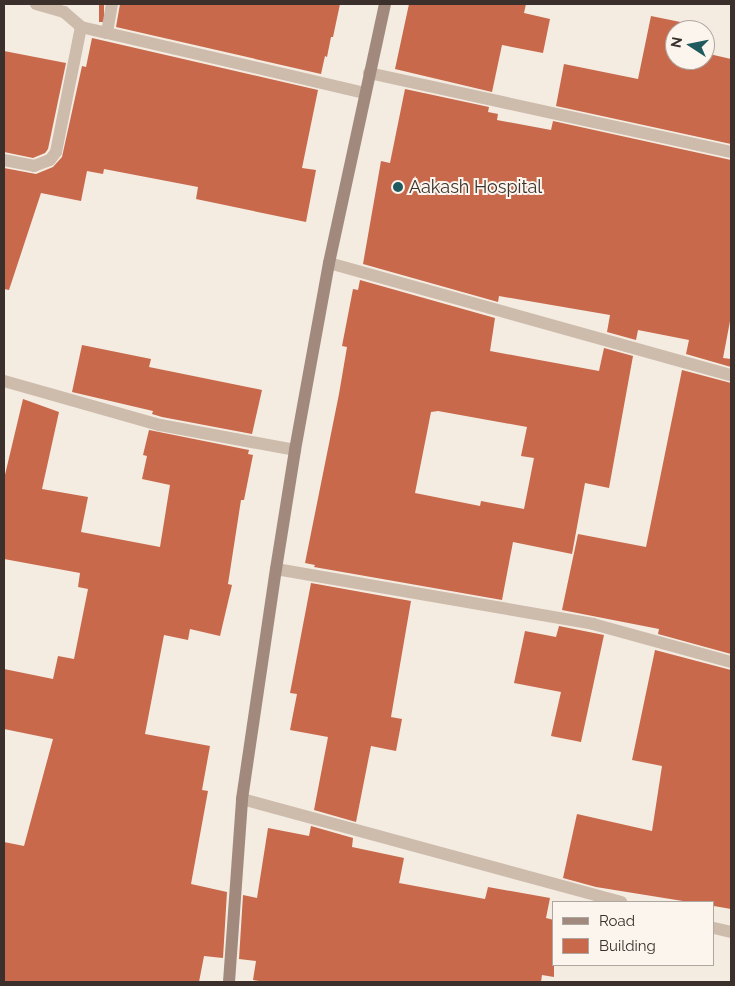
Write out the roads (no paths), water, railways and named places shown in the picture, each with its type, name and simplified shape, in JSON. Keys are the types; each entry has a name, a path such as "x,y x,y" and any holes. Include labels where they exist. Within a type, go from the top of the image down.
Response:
{"street":[{"path":"36,4 64,12 81,27 365,93"},
{"path":"107,33 112,4"},
{"path":"229,982 242,799 276,569 295,450 329,263 385,4"},
{"path":"4,160 34,166 50,160 56,152 81,27"},
{"path":"369,73 731,152"},
{"path":"329,263 731,376"},
{"path":"4,380 160,425 295,450"},
{"path":"276,569 593,624 731,662"},
{"path":"242,799 617,901"},
{"path":"715,928 731,932"}],"place":[{"name":"Aakash Hospital","path":"398,187"}]}
